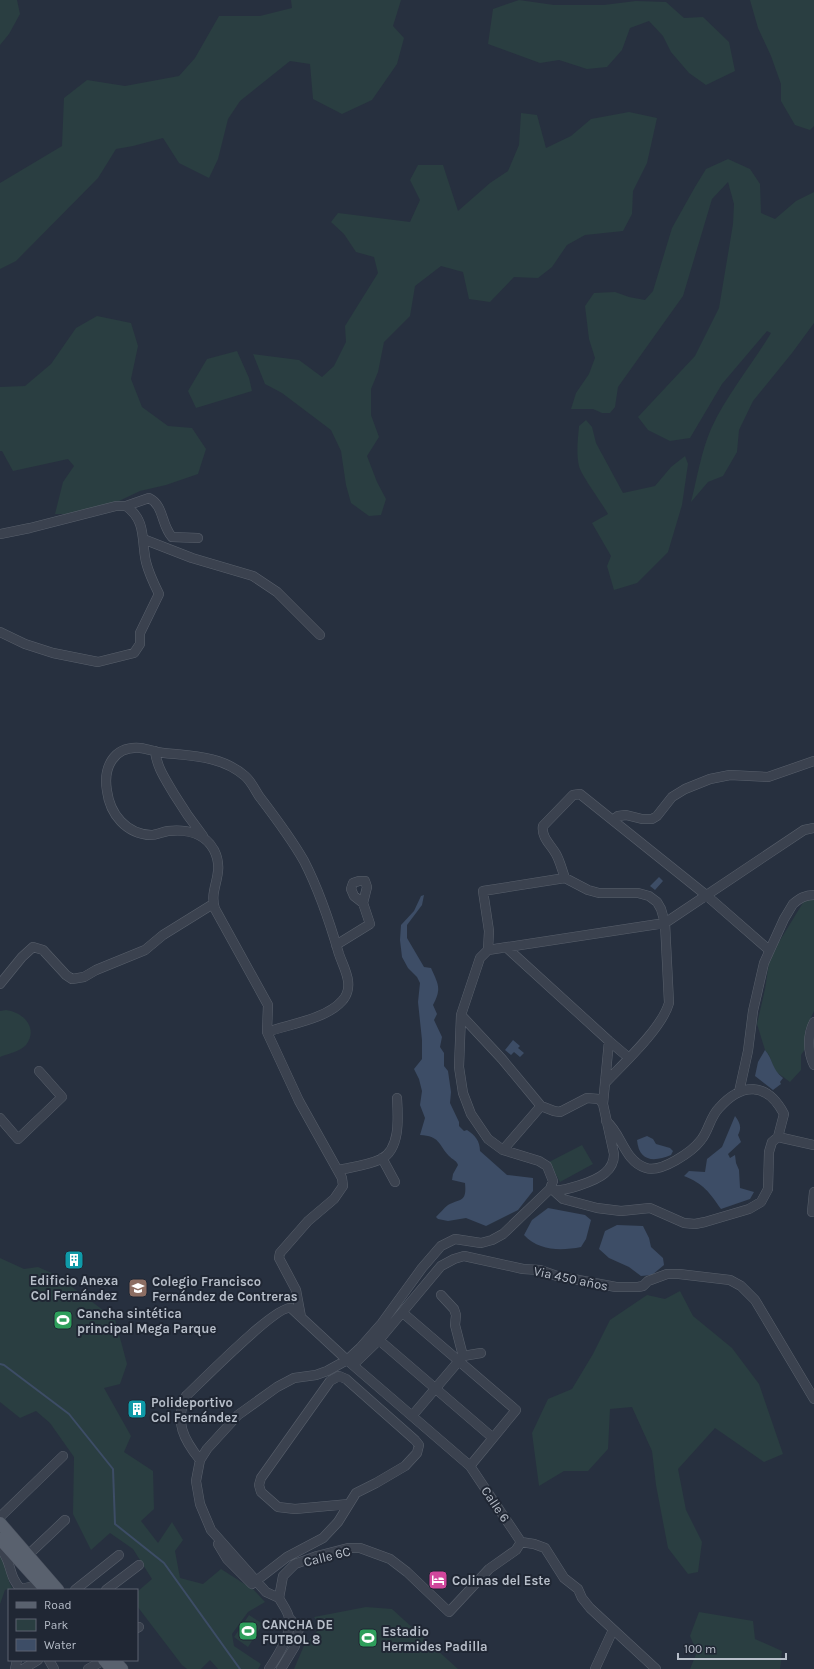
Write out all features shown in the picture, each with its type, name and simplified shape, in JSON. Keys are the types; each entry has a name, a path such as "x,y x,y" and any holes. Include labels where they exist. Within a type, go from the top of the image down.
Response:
{"main road":[{"path":"0,1523 28,1555 40,1584"},
{"path":"0,1539 40,1584 55,1589"},
{"path":"105,1661 112,1669"},
{"path":"115,1661 122,1669"}],"street":[{"path":"0,534 30,528 116,506 126,506 149,498 155,501 159,508 167,532 172,537 198,538"},
{"path":"0,632 25,644 53,654 98,662 134,653 140,644 140,633 159,594 149,575 140,521 134,512 126,506"},
{"path":"143,539 192,558 253,576 277,592 320,635"},
{"path":"209,843 190,831 166,832 152,835 138,832 126,827 115,815 107,792 106,772 114,756 125,750 138,748 189,754 208,758 231,766 246,777 304,861 318,892 348,980 348,989 342,1002 332,1010 322,1015 267,1032"},
{"path":"155,751 156,763 179,804 188,818 209,843 218,861 219,871 212,896 213,904 268,1005 267,1032 299,1101 339,1170 342,1178 343,1186 339,1193 308,1221 279,1255 296,1290 301,1317"},
{"path":"613,820 618,816 626,815 642,819 652,819 657,816 672,797 685,789 710,779 730,776 768,777 814,761"},
{"path":"565,878 556,855 543,834 542,826 573,795 580,794 706,895 769,950"},
{"path":"552,1190 553,1181 547,1166 540,1161 503,1150 488,1139 471,1114 463,1093 459,1067 461,1015 480,958 488,950 664,923 804,830 814,828"},
{"path":"488,950 489,931 483,891 565,878 588,890 599,893 638,893 650,896 657,902 661,909 664,923 669,1003 662,1020 606,1082"},
{"path":"739,1092 748,1051 753,1011 764,963 769,950 793,904 799,898 807,895 814,895"},
{"path":"336,945 370,924 364,903"},
{"path":"0,984 22,957 33,947 43,950 66,975 72,979 84,977 96,970 145,950 163,936 213,904"},
{"path":"507,948 629,1058"},
{"path":"461,1015 502,1059 541,1106 560,1112 587,1098 599,1099 603,1104"},
{"path":"814,1022 810,1036 809,1056 814,1066"},
{"path":"349,1504 294,1509 278,1507 261,1492 259,1485 288,1438 330,1381 339,1376 352,1384 415,1440 419,1445 417,1453 405,1466 356,1493 343,1515 324,1538 288,1557 257,1582 252,1584 227,1559 211,1530 200,1504 196,1481 200,1460 211,1444 238,1415 277,1386 294,1378 316,1375 350,1362 382,1323 422,1268 441,1246 455,1239 481,1243 492,1240 503,1234 552,1190 571,1188 598,1178 611,1166 614,1160 614,1154 603,1104 609,1041"},
{"path":"0,1118 18,1139 62,1097 39,1071"},
{"path":"552,1190 563,1199 585,1205 621,1211 650,1208 684,1223 695,1224 705,1222 749,1209 761,1202 768,1184 769,1152 772,1142 778,1137 784,1114 773,1099 759,1089 752,1088 739,1092 726,1100 717,1109 702,1139 695,1147 681,1158 662,1166 648,1169 631,1159 614,1128 606,1121"},
{"path":"339,1170 382,1158 391,1150 398,1130 397,1098"},
{"path":"503,1150 541,1106"},
{"path":"778,1137 814,1145"},
{"path":"382,1158 395,1182"},
{"path":"812,1212 814,1192"},
{"name":"Via 450 años","path":"350,1362 379,1340 403,1313 436,1271 447,1262 464,1256 523,1269 540,1270 557,1276 616,1287 643,1286 648,1281 667,1274 730,1280 741,1286 755,1300 814,1399"},
{"path":"441,1296 454,1309 456,1315 455,1325 461,1359"},
{"name":"Calle 6","path":"200,1460 189,1447 182,1432 180,1412 186,1396 260,1325 286,1308 291,1308 350,1362 470,1466 522,1542"},
{"path":"403,1313 461,1359 516,1410 470,1466"},
{"path":"379,1340 493,1438"},
{"path":"412,1416 461,1359 481,1353"},
{"path":"0,1517 62,1456"},
{"path":"332,1506 343,1515"},
{"path":"28,1555 65,1520"},
{"path":"522,1542 534,1544 544,1548 564,1578 578,1589 582,1598 590,1608 656,1669"},
{"name":"Calle 6C","path":"283,1576 295,1564 317,1556 348,1548 360,1548 390,1559 407,1572 449,1612 489,1569 516,1550 522,1542"},
{"path":"0,1548 5,1554 12,1577 21,1589"},
{"path":"76,1589 118,1555"},
{"path":"107,1589 139,1565"},
{"path":"275,1568 283,1576 279,1598 289,1618 299,1628 295,1646 281,1669"},
{"path":"257,1582 266,1592 279,1598"},
{"path":"25,1589 40,1584"},
{"path":"269,1669 287,1635 289,1618"},
{"path":"595,1669 613,1630"},
{"path":"642,1669 646,1660"},
{"path":"23,1669 36,1661"},
{"path":"88,1669 102,1661"}],"green space":[{"path":"0,0 17,0 20,14 9,34 0,45"},
{"path":"291,0 401,0 393,26 404,38 397,64 372,100 342,114 313,99 310,64 290,61 240,101 228,119 218,159 209,178 179,163 163,138 116,149 98,178 16,261 0,269 0,183 62,146 64,98 87,80 125,86 179,76 195,58 219,16 260,16 292,8"},
{"path":"519,0 554,5 604,5 636,1 666,2 684,18 703,17 729,42 735,71 706,85 689,73 671,52 663,36 649,21 630,28 622,50 607,67 587,69 559,60 540,63 488,44 493,9"},
{"path":"750,0 814,0 814,126 810,130 795,125 781,101 781,84 771,56 758,28"},
{"path":"629,112 657,118 647,163 633,191 632,214 623,231 585,235 567,245 552,267 538,278 514,277 490,302 469,299 463,272 441,266 415,286 410,316 384,342 378,372 371,389 371,415 379,437 367,456 377,482 386,499 381,515 369,516 351,503 346,485 341,451 331,430 282,393 265,384 253,354 299,360 322,377 334,366 346,342 345,326 378,273 374,257 356,252 344,234 331,222 338,213 410,222 420,200 410,180 418,165 443,165 458,211 490,183 508,171 519,145 521,113 537,115 546,148 571,136 591,119"},
{"path":"728,159 750,169 760,184 761,213 775,219 796,201 814,192 814,323 753,401 739,430 737,452 723,476 708,482 691,502 702,456 717,416 771,333 767,331 722,384 690,438 670,441 648,430 638,417 695,356 719,308 733,224 734,204 728,182 712,199 683,296 618,387 615,407 610,413 602,413 593,409 571,409 576,393 589,374 595,358 589,339 585,306 594,293 615,292 629,297 645,300 653,291 672,228 695,187 706,169"},
{"path":"97,316 131,323 138,346 131,379 142,407 168,426 192,428 206,449 198,474 166,485 140,491 119,501 73,514 55,514 63,482 74,466 68,459 13,471 2,451 0,451 0,387 25,386 51,364 76,328"},
{"path":"237,351 249,378 252,391 196,408 188,391 207,359"},
{"path":"586,420 592,427 596,443 623,493 655,486 671,467 685,456 688,464 682,505 668,552 637,583 614,590 607,566 611,556 592,523 608,514 584,476 578,461 579,426"},
{"path":"812,898 814,900 814,1011 805,1031 805,1049 801,1055 801,1070 790,1082 775,1071 769,1055 765,1050 757,1024 769,963 779,942 804,901"},
{"path":"0,1011 12,1011 23,1017 30,1027 31,1033 30,1039 24,1047 0,1057"},
{"path":"582,1145 593,1164 560,1182 549,1162"},
{"path":"0,1258 24,1269 38,1267 56,1275 115,1319 127,1364 120,1384 104,1388 131,1436 124,1452 153,1471 154,1509 141,1521 158,1543 172,1522 183,1540 175,1551 180,1578 203,1584 221,1569 254,1590 265,1602 248,1612 232,1634 234,1646 261,1664 258,1669 218,1669 210,1660 201,1669 187,1669 182,1665 138,1607 138,1591 152,1579 133,1549 110,1533 91,1550 73,1514 74,1457 50,1423 36,1411 20,1418 0,1402"},
{"path":"680,1291 693,1316 732,1348 759,1384 783,1454 764,1462 715,1428 678,1469 686,1510 702,1542 698,1572 688,1574 668,1548 656,1485 652,1451 632,1407 610,1409 608,1449 588,1471 564,1471 539,1486 532,1433 548,1399 572,1389 593,1354 610,1320 647,1295 665,1299"},
{"path":"0,1554 3,1557 8,1579 12,1588 5,1590 0,1604"},
{"name":"Estadio Hermides Padilla","path":"366,1607 392,1609 458,1669 294,1669 306,1641 307,1642 321,1627 314,1617"},
{"path":"699,1612 753,1621 755,1639 782,1651 780,1669 690,1669 697,1652 690,1636"},
{"name":"CANCHA DE FUTBOL 8","path":"249,1615 263,1624 248,1647 234,1637"}],"water":[{"path":"659,877 663,881 655,890 650,886"},
{"path":"424,895 422,905 407,925 407,938 424,967 431,968 437,982 438,990 433,1005 437,1014 434,1020 442,1037 440,1047 444,1053 444,1066 448,1071 451,1092 450,1103 459,1122 459,1126 464,1131 467,1130 475,1136 479,1144 480,1151 507,1175 533,1178 533,1191 518,1210 486,1226 466,1218 448,1221 438,1219 436,1217 448,1205 464,1197 465,1183 452,1180 453,1174 458,1165 438,1141 431,1137 420,1135 425,1118 420,1105 422,1091 419,1079 414,1069 422,1059 422,1040 418,1002 420,983 417,977 408,968 402,957 400,940 401,925 414,911 421,896"},
{"path":"513,1040 520,1046 518,1048 524,1053 520,1057 514,1052 511,1055 505,1050"},
{"path":"765,1050 777,1072 783,1078 780,1082 781,1084 773,1090 755,1076 758,1062"},
{"path":"735,1116 740,1125 738,1135 741,1142 728,1154 730,1158 735,1155 739,1170 740,1188 754,1192 750,1199 721,1209 706,1189 697,1182 684,1176 689,1171 705,1172 707,1159 722,1147"},
{"path":"647,1136 653,1139 656,1144 670,1148 673,1151 671,1155 659,1159 644,1156 638,1147 637,1140"},
{"path":"548,1208 585,1215 591,1220 586,1239 581,1247 558,1249 543,1247 536,1244 524,1235 532,1220"},
{"path":"617,1225 643,1226 649,1238 651,1247 663,1258 664,1265 652,1275 641,1276 629,1267 609,1258 599,1249 605,1231"}],"waterway":[{"path":"0,1364 4,1365 69,1414 113,1469 115,1524 164,1563 240,1669"}],"place":[{"name":"Edificio Anexa Col Fernández","path":"74,1260"},
{"name":"Colegio Francisco Fernández de Contreras","path":"138,1288"},
{"name":"Cancha sintética principal Mega Parque","path":"63,1320"},
{"name":"Polideportivo Col Fernández","path":"137,1409"},
{"name":"Colinas del Este","path":"438,1580"},
{"name":"CANCHA DE FUTBOL 8","path":"248,1631"},
{"name":"Estadio Hermides Padilla","path":"368,1638"}]}
